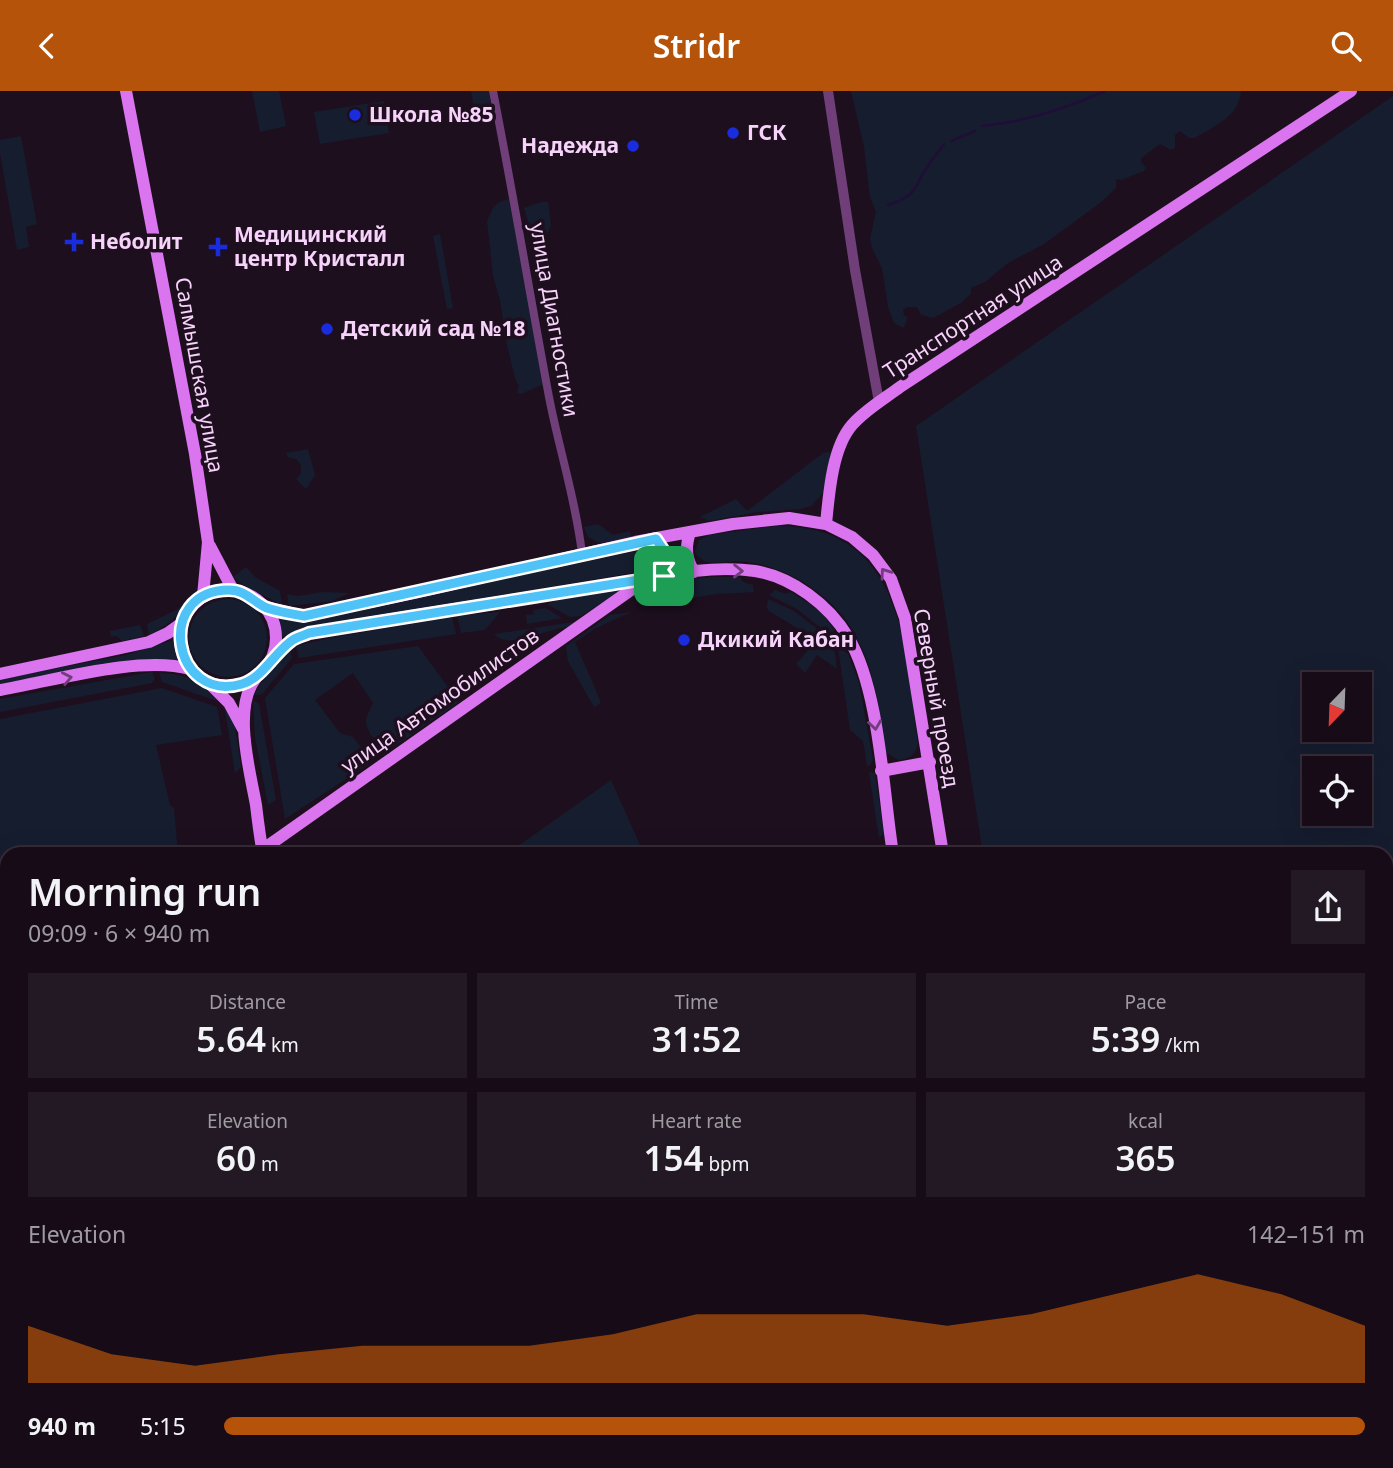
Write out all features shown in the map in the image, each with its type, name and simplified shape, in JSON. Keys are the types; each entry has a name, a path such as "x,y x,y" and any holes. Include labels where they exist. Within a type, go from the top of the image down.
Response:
{"main road":[{"name":"Салмышская улица","path":"126,91 192,441 208,543"},
{"name":"Транспортная улица","path":"879,402 1351,91"},
{"path":"826,524 832,475 845,436 851,426 879,402"},
{"name":"Северный проезд","path":"265,607 304,616 582,554 733,524 789,518 826,524 852,537 873,555 891,579 905,618 942,847"},
{"path":"690,532 686,544 688,561 694,572"},
{"path":"656,539 664,551 664,576"},
{"path":"208,543 233,590"},
{"path":"203,596 208,543"},
{"path":"260,847 244,730 250,686 271,659 292,639 309,633 453,608 694,572 738,570 768,574 807,593 830,613 849,637 864,674 873,711 892,847"},
{"name":"улица Автомобилистов","path":"269,847 646,579"},
{"path":"0,674 149,642 168,633 181,623 190,607 203,596 218,590 233,590 251,595 265,607 276,632 271,659"},
{"path":"181,623 180,647 190,669"},
{"path":"0,690 153,664 175,665 190,669 208,682 229,703 244,730"},
{"path":"208,682 225,686 243,684 258,675"},
{"path":"881,771 930,762"}],"street":[{"name":"улица Диагностики","path":"493,91 514,193 548,389 579,527 582,554"},
{"name":"Транспортная улица","path":"828,91 855,270 879,402"}],"shaded area":[{"path":"252,91 279,91 286,126 260,132"},
{"path":"471,91 489,91 492,112 485,112 480,117 475,115"},
{"path":"851,91 1241,91 1236,108 1224,120 1195,138 1189,138 1180,131 1175,135 1175,148 1171,150 1160,144 1141,158 1146,168 1144,171 1121,180 1116,179 1116,188 1100,203 1044,244 1008,263 985,282 971,288 971,294 961,303 933,318 921,315 917,307 907,307 903,310 908,318 903,328 894,323 888,307 882,268 870,239 876,212 870,197 864,147"},
{"path":"1393,96 1393,847 982,847 916,426"},
{"path":"384,101 389,133 320,144 314,112"},
{"path":"21,136 37,224 26,227 29,247 17,250 0,140"},
{"path":"508,199 511,201 544,384 521,394 517,393 519,386 507,345 493,276 487,221 493,208"},
{"path":"548,202 551,225 546,236 538,240 531,231 524,208"},
{"path":"440,234 453,308 447,309 433,236"},
{"path":"308,449 315,475 306,489 296,479 301,473 301,465 286,453"},
{"path":"823,453 832,454 825,491 811,506 709,521 700,517 736,499 747,511"},
{"path":"598,524 613,535 630,531 630,538 600,543 588,537 584,527"},
{"path":"776,526 818,531 850,546 874,569 890,598 901,632 908,668 918,743 916,750 909,757 899,760 887,753 868,664 856,635 837,609 816,590 784,572 750,562 708,562 698,557 695,552 699,540 709,535"},
{"path":"647,549 655,552 656,564 649,570 304,629 282,637 279,618 303,620"},
{"path":"246,567 255,577 280,591 282,605 233,577"},
{"path":"740,577 743,582 753,585 754,592 716,594 646,606 641,597 643,592 669,582"},
{"path":"197,589 177,616 149,635 147,624 178,609"},
{"path":"618,589 619,592 581,616 570,617 547,604 569,597"},
{"path":"775,590 786,594 790,592 811,605 829,622 836,635 832,637 797,609 769,595"},
{"path":"323,592 350,593 332,601 289,606 287,594 298,596"},
{"path":"220,599 236,599 250,605 261,616 267,630 267,646 261,660 250,671 236,677 220,677 206,671 195,660 189,646 189,630 195,616 206,605"},
{"path":"768,599 794,611 829,638 815,639 769,611"},
{"path":"546,608 562,618 527,624 526,615 534,614 533,610"},
{"path":"500,612 485,630 461,633 457,616"},
{"path":"631,612 594,629 575,642 600,700 600,704 594,707 568,661 566,646 610,615"},
{"path":"452,617 456,634 299,658 296,646 330,638"},
{"path":"580,621 523,639 507,640 494,634"},
{"path":"140,625 144,636 122,641 117,636 111,637 110,631"},
{"path":"174,640 177,660 128,661 0,684 0,679 126,655"},
{"path":"418,646 459,702 392,748 385,750 367,728 367,718 373,703 353,673 315,700 340,733 353,737 369,758 369,764 285,819 265,698 294,664"},
{"path":"834,646 837,669 817,655 805,673 796,664 809,649"},
{"path":"838,647 848,654 859,683 873,760 867,766 863,741 850,730"},
{"path":"290,650 292,658 262,694 254,695 261,683"},
{"path":"152,672 155,679 152,683 0,712 0,699"},
{"path":"159,673 192,680 220,702 162,682"},
{"path":"162,688 217,707 222,735 156,745 170,805 174,808 177,847 0,847 0,719"},
{"path":"253,700 259,704 276,800 268,805 255,737"},
{"path":"227,708 234,720 241,767 235,773 225,711"},
{"path":"869,772 875,773 884,834 879,838"},
{"path":"611,780 641,847 517,847"}],"waterway":[{"path":"982,126 1045,113 1105,91"},
{"path":"951,141 975,131"},
{"path":"888,205 910,195 944,144"}],"place":[{"name":"Школа №85","path":"355,115"},
{"name":"ГСК","path":"733,133"},
{"name":"Надежда","path":"633,146"},
{"name":"Неболит","path":"74,242"},
{"name":"Медицинский центр Кристалл","path":"218,247"},
{"name":"Детский сад №18","path":"327,329"},
{"name":"Дкикий Кабан","path":"684,640"}],"route":[{"path":"656,539 664,551 664,576 309,633 292,639 258,675 243,684 225,686 208,682 190,669 180,647 181,623 190,607 203,596 218,590 233,590 251,595 265,607 304,616 656,539"}]}
